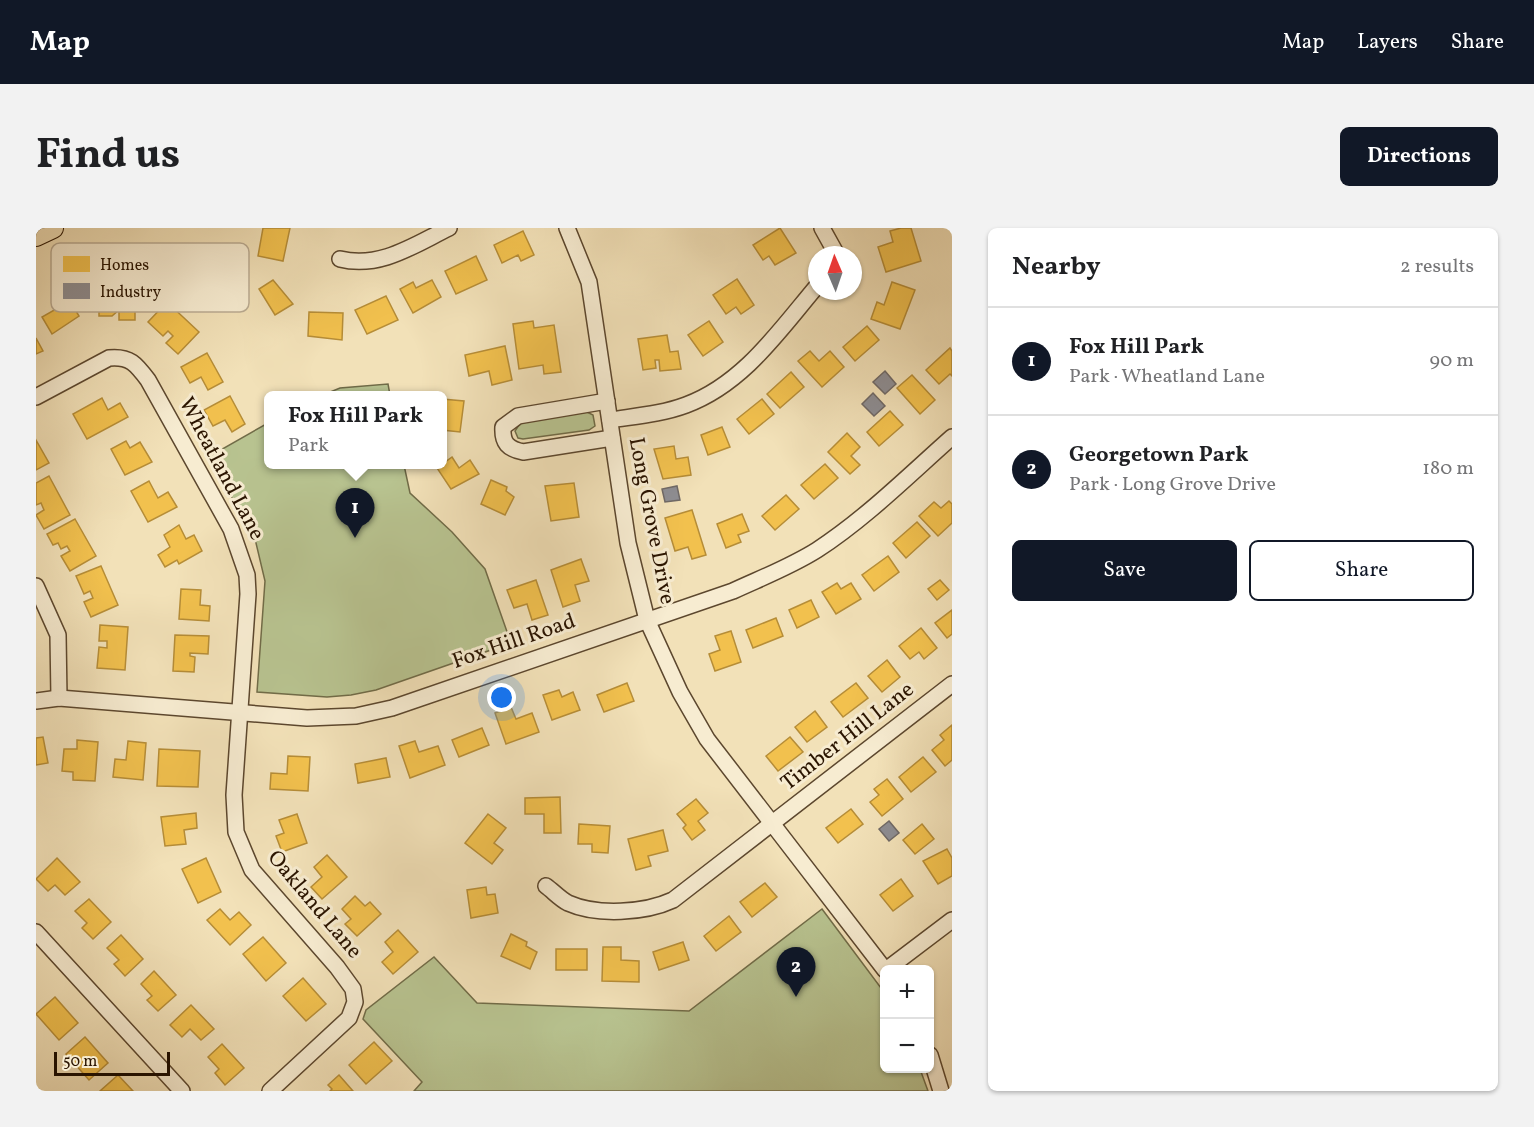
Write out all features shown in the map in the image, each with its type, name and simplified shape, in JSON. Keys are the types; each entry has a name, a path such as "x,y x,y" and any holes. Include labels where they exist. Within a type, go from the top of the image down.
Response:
{"main road":[{"path":"36,236 52,228"}],"street":[{"path":"340,259 355,263 379,261 449,228"},
{"name":"Long Grove Drive","path":"567,228 589,282 628,543 647,620 675,683 697,723 771,825 882,965"},
{"path":"822,228 832,246"},
{"path":"610,420 662,412 687,405 716,391 752,363 808,297"},
{"name":"Wheatland Lane","path":"36,397 109,358 120,357 135,361 148,380 231,529 243,559 248,594 240,713"},
{"path":"607,401 518,416 503,427 502,436 506,445 513,450 523,452 612,438"},
{"name":"Fox Hill Road","path":"36,700 59,698 326,718 379,712 733,591 779,571 816,550 876,505 952,437"},
{"path":"36,586 58,635 59,698"},
{"name":"Timber Hill Lane","path":"546,886 568,903 596,909 631,911 659,907 688,891 952,684"},
{"name":"Oakland Lane","path":"240,713 234,812 243,853 265,887 347,980 355,1002 349,1018 270,1091"},
{"path":"890,965 952,920"},
{"path":"36,932 182,1091"},
{"path":"934,1068 941,1091"}],"green space":[{"path":"388,384 389,391 333,391 340,388"},
{"path":"587,412 593,415 595,426 589,430 523,439 518,438 515,431 521,422"},
{"path":"264,425 264,469 405,469 410,493 452,532 485,569 511,643 376,690 351,695 327,697 257,692 265,581 256,543 210,456"},
{"path":"822,909 880,987 880,1073 921,1073 928,1091 414,1091 422,1082 363,1019 366,1010 434,957 477,1003 689,1011"}],"building: Homes":[{"path":"263,228 290,228 283,261 258,256"},
{"path":"780,228 796,253 775,265 769,256 763,260 753,245"},
{"path":"911,228 921,261 886,272 878,247 893,242 890,231"},
{"path":"523,231 534,255 521,261 518,255 502,263 494,245"},
{"path":"476,256 487,280 456,294 445,271"},
{"path":"737,279 754,305 741,314 736,307 726,314 713,295"},
{"path":"273,280 293,304 275,315 259,289"},
{"path":"432,280 441,297 413,313 400,289 413,282 416,288"},
{"path":"892,282 915,290 900,329 871,319 877,302 884,305"},
{"path":"386,296 398,320 367,334 355,310"},
{"path":"51,312 77,312 79,316 52,334 42,317"},
{"path":"99,312 117,312 112,316 99,316"},
{"path":"119,312 135,312 135,320 119,320"},
{"path":"158,312 178,312 199,332 178,354 166,343 173,336 168,331 163,336 148,322"},
{"path":"309,312 343,313 342,340 308,336"},
{"path":"533,321 534,328 554,325 561,372 544,374 543,365 519,369 513,324"},
{"path":"709,321 723,342 703,356 688,335"},
{"path":"867,326 879,340 855,361 843,347"},
{"path":"667,335 670,352 678,351 681,369 660,371 659,360 655,360 656,368 643,370 638,339"},
{"path":"36,338 43,351 36,354"},
{"path":"505,346 512,380 492,385 489,371 469,376 465,355"},
{"path":"950,348 952,376 950,374 939,384 926,370"},
{"path":"810,351 819,361 830,351 844,367 822,387 798,361"},
{"path":"207,353 223,382 208,390 201,377 190,383 181,367"},
{"path":"791,372 804,387 780,408 767,394"},
{"path":"912,375 935,400 920,414 897,388"},
{"path":"230,396 245,424 232,432 225,420 213,426 204,410"},
{"path":"102,398 108,410 120,403 128,417 87,439 73,414"},
{"path":"447,399 464,401 460,432 447,431"},
{"path":"762,399 774,414 749,434 737,419"},
{"path":"890,411 903,425 879,446 867,432"},
{"path":"722,427 730,447 708,455 701,435"},
{"path":"847,433 860,447 851,456 860,465 850,474 828,452"},
{"path":"36,440 49,463 36,470"},
{"path":"126,441 130,448 140,442 152,462 125,475 111,449"},
{"path":"674,446 676,459 688,457 691,475 663,479 654,449"},
{"path":"452,457 459,468 470,460 479,474 451,489 438,469 447,469 447,461"},
{"path":"825,464 838,478 814,499 801,485"},
{"path":"49,476 70,515 44,529 36,515 44,510 41,503 36,505 36,483"},
{"path":"491,480 507,487 506,491 514,497 505,515 481,504"},
{"path":"149,481 158,498 168,492 177,507 148,522 131,491"},
{"path":"574,483 579,517 551,521 545,486"},
{"path":"786,495 799,509 775,530 762,516"},
{"path":"949,501 952,504 952,523 938,536 919,516 934,502 941,508"},
{"path":"692,510 706,555 692,559 688,547 675,551 665,518"},
{"path":"742,514 749,531 738,535 741,542 726,548 717,524"},
{"path":"75,519 96,556 70,571 61,556 70,551 67,546 61,549 58,543 53,545 47,534"},
{"path":"917,522 930,536 906,558 893,543"},
{"path":"179,525 186,539 194,535 202,551 179,564 177,560 165,567 158,555 170,547 164,535"},
{"path":"888,556 899,572 874,591 862,575"},
{"path":"581,559 589,581 575,585 580,601 563,607 551,570"},
{"path":"101,566 118,605 91,617 84,602 93,598 90,591 84,594 76,576"},
{"path":"536,580 548,615 532,620 527,604 514,608 507,590"},
{"path":"940,580 949,590 937,600 928,589"},
{"path":"837,583 841,589 851,583 861,599 836,614 822,592"},
{"path":"181,589 201,590 200,605 210,606 209,621 179,619"},
{"path":"811,600 819,617 797,628 789,610"},
{"path":"952,610 952,634 947,638 935,623"},
{"path":"776,618 783,636 753,648 746,630"},
{"path":"100,625 128,627 125,670 97,668 99,647 107,648 107,641 99,641"},
{"path":"921,628 937,648 924,659 919,652 910,659 899,646"},
{"path":"731,631 741,662 715,671 709,654 720,650 715,636"},
{"path":"175,635 209,636 208,654 190,653 190,656 195,657 194,672 173,671"},
{"path":"887,660 900,677 882,692 868,676"},
{"path":"627,683 634,701 604,712 597,695"},
{"path":"856,683 868,698 843,717 831,702"},
{"path":"559,690 562,697 573,692 580,710 552,720 543,695"},
{"path":"511,707 516,719 532,713 539,732 506,744 495,713"},
{"path":"815,711 827,727 807,742 795,727"},
{"path":"952,725 952,760 945,766 932,750 944,740 940,735"},
{"path":"482,728 489,745 459,757 452,740"},
{"path":"43,737 48,763 36,765 36,738"},
{"path":"790,737 803,752 778,771 766,756"},
{"path":"77,740 98,742 95,781 73,780 73,772 62,771 64,749 77,749"},
{"path":"128,741 146,743 143,780 113,777 115,759 126,760"},
{"path":"415,741 419,752 438,746 445,765 410,778 399,746"},
{"path":"159,749 200,751 198,787 157,786"},
{"path":"288,756 310,757 308,791 270,789 271,773 287,774"},
{"path":"923,757 936,772 911,792 899,777"},
{"path":"386,758 390,777 358,783 355,764"},
{"path":"887,779 903,799 882,816 870,802 879,795 874,789"},
{"path":"560,797 561,833 544,833 544,814 525,814 525,798"},
{"path":"696,799 708,813 698,821 705,830 692,840 683,828 686,825 677,814"},
{"path":"851,809 863,824 838,843 826,828"},
{"path":"196,813 197,828 184,830 186,844 165,846 161,817"},
{"path":"297,814 307,843 282,852 276,836 284,833 279,820"},
{"path":"488,814 506,828 494,843 503,850 492,864 465,843"},
{"path":"579,824 610,826 608,853 592,852 592,844 578,844"},
{"path":"922,824 934,839 915,854 903,840"},
{"path":"663,830 668,851 648,856 651,866 636,870 628,839"},
{"path":"947,849 952,858 952,876 938,884 923,861"},
{"path":"327,855 347,877 322,899 311,887 322,877 314,867"},
{"path":"57,858 80,882 65,895 55,885 48,891 36,879"},
{"path":"206,858 221,892 198,903 182,869"},
{"path":"901,879 913,896 893,911 880,895"},
{"path":"765,883 777,897 752,917 740,902"},
{"path":"486,887 487,895 495,894 498,913 471,918 467,890"},
{"path":"355,896 365,906 370,902 381,914 357,936 345,924 351,919 342,909"},
{"path":"89,899 111,922 93,939 82,928 87,923 75,911"},
{"path":"220,909 230,920 239,912 251,925 230,945 207,920"},
{"path":"729,916 741,932 716,951 704,936"},
{"path":"398,930 418,952 393,974 382,962 393,952 385,942"},
{"path":"511,934 527,942 526,946 537,952 530,969 501,956"},
{"path":"121,935 143,959 125,976 114,964 119,960 107,948"},
{"path":"263,937 286,963 266,981 243,954"},
{"path":"683,942 689,960 659,970 653,952"},
{"path":"603,947 621,947 621,960 639,961 639,982 602,981"},
{"path":"556,949 587,949 587,970 556,970"},
{"path":"154,971 176,995 158,1011 147,1000 152,996 141,984"},
{"path":"303,978 326,1004 306,1021 283,996"},
{"path":"55,997 78,1023 59,1040 36,1014"},
{"path":"191,1005 214,1029 201,1040 190,1029 182,1037 170,1025"},
{"path":"85,1037 108,1063 89,1080 66,1054"},
{"path":"374,1042 392,1061 366,1084 349,1065"},
{"path":"222,1044 244,1068 225,1085 215,1073 219,1069 208,1057"},
{"path":"118,1075 133,1091 100,1091"},
{"path":"339,1075 353,1091 330,1091 332,1089 328,1085"}],"building: Industry":[{"path":"885,371 896,384 885,394 873,382"},
{"path":"873,393 885,406 874,416 862,404"},
{"path":"677,486 680,500 665,502 662,489"},
{"path":"889,821 899,833 889,841 879,829"}],"place":[{"name":"Fox Hill Park","path":"355,538"},
{"name":"Georgetown Park","path":"796,997"}]}
